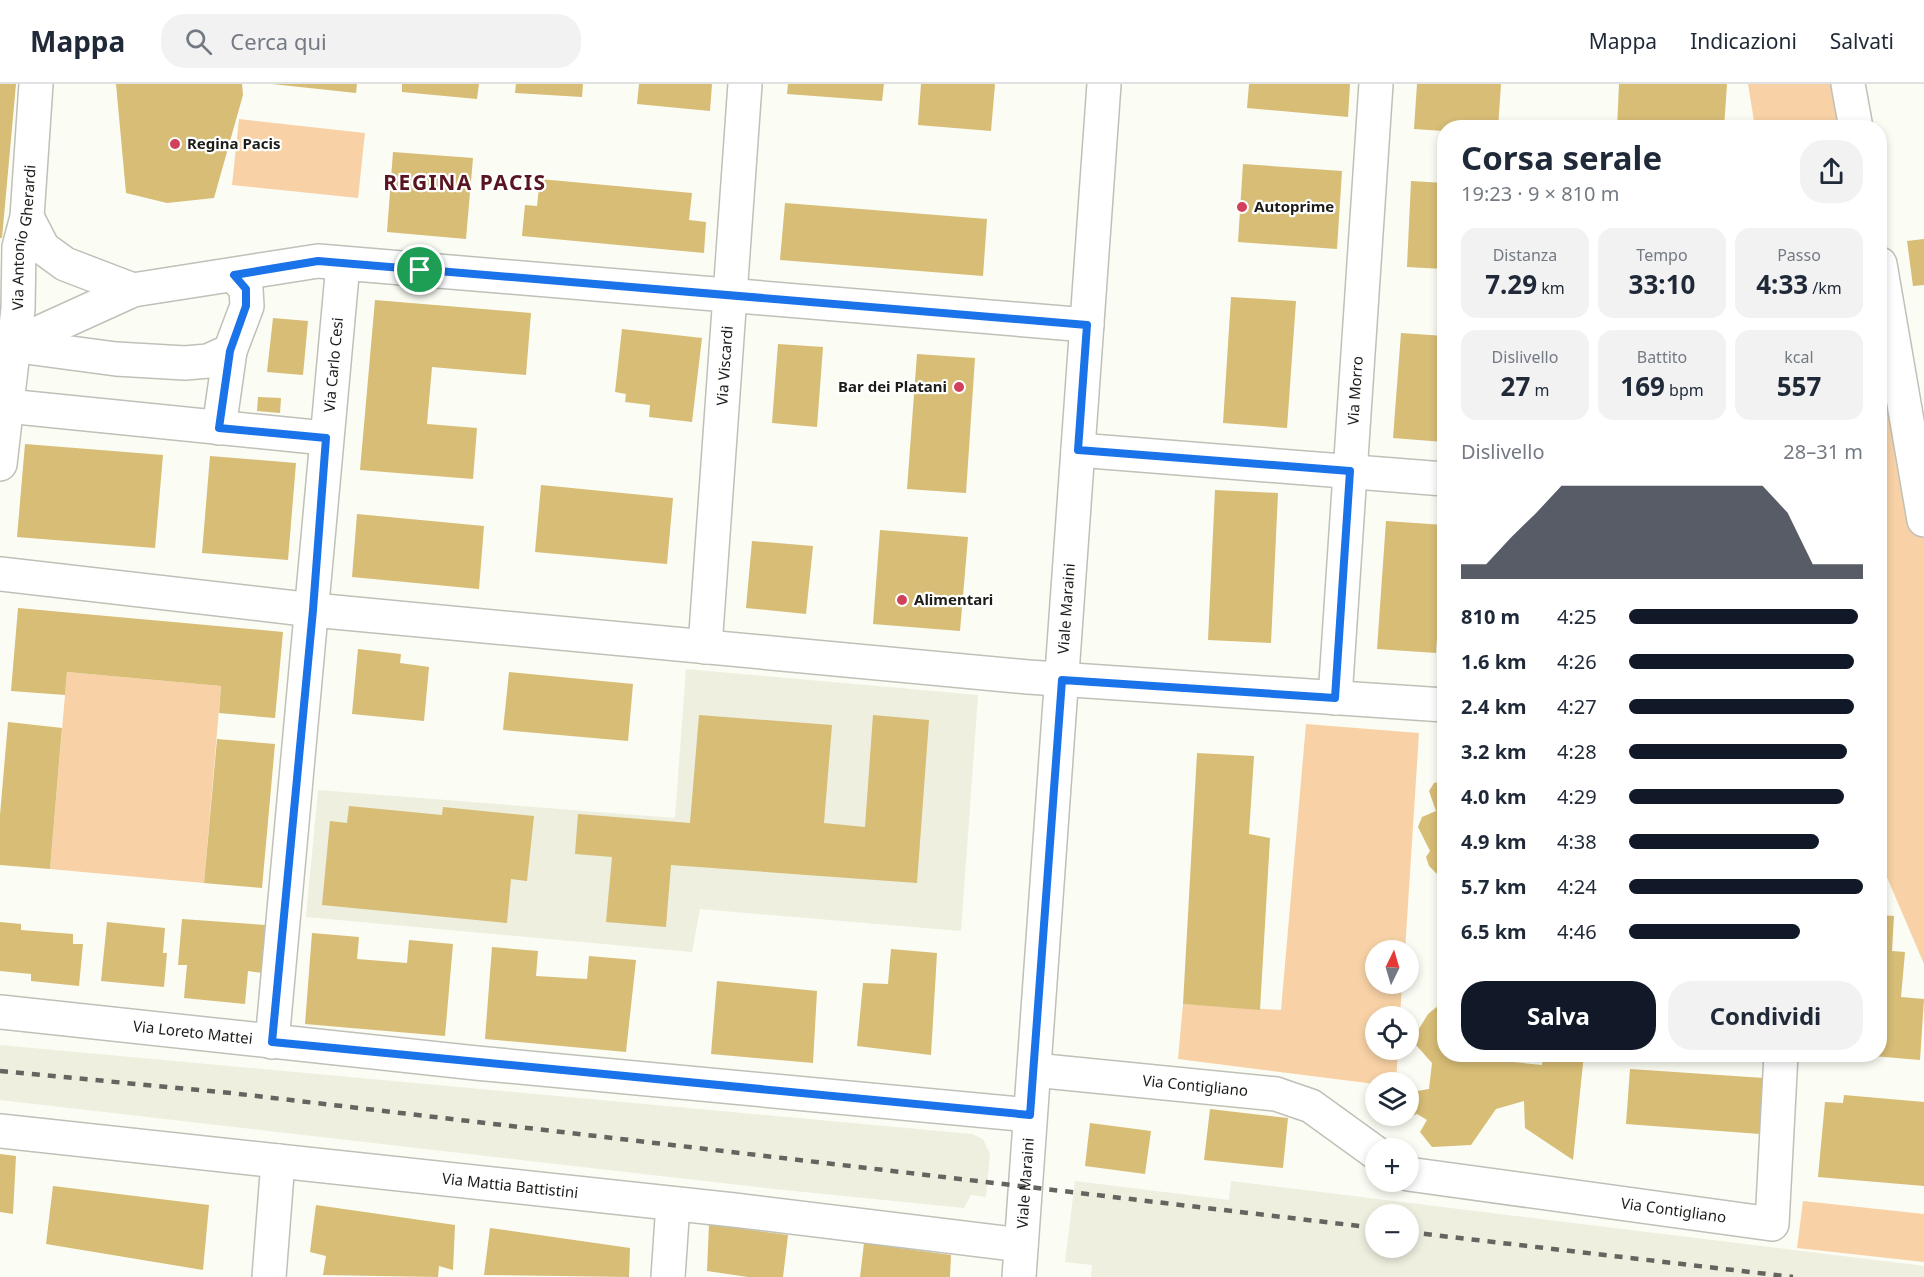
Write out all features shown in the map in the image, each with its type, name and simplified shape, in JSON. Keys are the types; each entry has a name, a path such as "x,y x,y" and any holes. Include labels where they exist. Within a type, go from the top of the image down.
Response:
{"street":[{"name":"Via Antonio Gherardi","path":"0,464 7,406 6,344 18,309 19,247 27,217 36,84"},
{"name":"Via Viscardi","path":"705,647 745,84"},
{"name":"Viale Maraini","path":"1019,1277 1104,84"},
{"name":"Via Morro","path":"1335,698 1376,84"},
{"path":"1848,84 1855,120"},
{"path":"27,217 43,248 65,264 133,290"},
{"path":"6,344 133,290 331,263 1087,325"},
{"name":"Via Carlo Cesi","path":"272,1042 313,610 326,438 331,263"},
{"path":"219,428 230,351 246,306 246,289 234,275"},
{"path":"1887,305 1924,520"},
{"path":"6,344 116,359 185,363 208,361 230,351"},
{"path":"7,406 326,438"},
{"path":"1078,450 1437,478"},
{"path":"0,574 313,610 1062,680 1437,705"},
{"name":"Via Loreto Mattei","path":"0,1012 272,1042 1030,1115"},
{"name":"Via Contigliano","path":"1419,1176 1772,1224 1781,1062"},
{"name":"Via Contigliano","path":"1034,1070 1276,1094 1311,1106 1365,1146"},
{"name":"Via Mattia Battistini","path":"0,1131 673,1204 1021,1245"},
{"path":"269,1277 278,1161"},
{"path":"668,1277 673,1204"}],"shaded area":[{"path":"1748,84 1843,84 1850,120 1754,120"},
{"path":"239,119 365,133 358,198 232,185"},
{"path":"1887,319 1924,517 1924,964 1887,877"},
{"path":"686,669 978,695 961,931 700,909 692,952 306,917 318,790 675,818"},
{"path":"67,672 221,686 204,883 50,869"},
{"path":"1306,724 1419,733 1406,940 1365,940 1365,994 1401,994 1401,1006 1365,1006 1365,1060 1397,1060 1397,1072 1365,1072 1365,1083 1178,1059 1183,1004 1281,1010"},
{"path":"0,1045 972,1134 983,1139 990,1154 986,1197 971,1195 964,1208 774,1189 0,1100"},
{"path":"1075,1181 1229,1200 1231,1181 1419,1204 1365,1204 1365,1258 1419,1258 1419,1204 1924,1266 1924,1277 1091,1277 1092,1265 1065,1262"},
{"path":"1803,1201 1924,1214 1924,1262 1797,1248"}],"building":[{"path":"0,84 16,84 2,238 0,238"},
{"name":"Regina Pacis","path":"116,84 242,84 243,95 214,198 167,203 126,193"},
{"path":"272,84 357,84 356,93"},
{"path":"402,84 479,84 477,99 402,92"},
{"path":"516,84 583,84 582,97 515,93"},
{"path":"639,84 712,84 710,111 637,104"},
{"path":"788,84 884,84 882,101 787,94"},
{"path":"921,84 995,84 991,131 918,125"},
{"path":"1249,84 1350,84 1348,117 1247,108"},
{"path":"1417,84 1501,84 1499,120 1437,120 1437,131 1414,129"},
{"path":"1619,84 1727,84 1725,120 1617,120"},
{"path":"393,152 473,158 466,239 387,232"},
{"path":"1243,164 1342,171 1337,249 1238,242"},
{"path":"540,179 692,193 689,220 706,222 704,253 522,236 525,205 537,206"},
{"path":"1411,181 1437,183 1437,269 1407,267"},
{"path":"785,203 987,219 983,276 780,260"},
{"path":"1924,239 1924,285 1913,286 1907,241"},
{"path":"1231,297 1296,301 1287,428 1223,423"},
{"path":"375,300 531,313 526,375 432,367 427,424 477,428 473,479 360,470"},
{"path":"273,318 308,321 303,375 267,372"},
{"path":"622,329 702,338 692,422 649,417 650,405 625,402 626,394 615,392"},
{"path":"1401,333 1437,336 1437,441 1393,438"},
{"path":"778,344 823,347 817,427 772,423"},
{"path":"917,354 975,358 966,493 907,489"},
{"path":"258,397 281,398 280,413 257,411"},
{"path":"25,444 163,455 155,548 17,537"},
{"path":"210,456 296,463 288,560 202,553"},
{"path":"541,485 673,498 667,564 535,552"},
{"path":"1215,490 1278,493 1271,643 1208,640"},
{"path":"357,514 484,526 479,589 352,577"},
{"path":"1386,521 1437,525 1436,653 1377,649"},
{"path":"880,530 968,537 960,631 873,624"},
{"path":"752,541 813,546 806,614 746,608"},
{"path":"18,608 283,632 275,718 219,713 221,686 67,672 65,695 11,691"},
{"path":"358,649 401,654 400,663 429,667 424,721 352,714"},
{"path":"509,672 633,684 628,741 503,730"},
{"path":"699,715 832,725 824,823 865,827 873,715 929,720 917,883 671,865 666,927 606,922 612,857 575,854 578,814 690,823"},
{"path":"8,722 62,728 50,869 0,865 0,815"},
{"path":"217,739 275,744 262,888 204,883"},
{"path":"1197,753 1254,756 1249,834 1270,838 1260,1010 1183,1004"},
{"path":"1437,782 1437,874 1429,866 1426,857 1430,851 1418,827 1422,817 1436,811 1429,791"},
{"path":"349,806 442,815 443,807 534,816 527,881 511,879 507,923 322,905 330,821 347,823"},
{"path":"1887,916 1894,916 1892,951 1905,952 1901,997 1924,999 1920,1060 1887,1057"},
{"path":"182,919 265,925 262,973 248,971 245,1004 184,998 187,965 178,965"},
{"path":"0,922 21,924 21,930 73,934 73,944 83,944 79,986 31,981 31,974 0,971"},
{"path":"107,922 165,928 163,953 167,953 164,987 101,981"},
{"path":"312,933 359,937 357,959 407,963 409,940 453,944 445,1036 305,1024"},
{"path":"492,947 538,951 536,976 587,979 589,956 636,960 626,1052 485,1039"},
{"path":"891,949 937,953 931,1055 857,1046 863,983 888,984"},
{"path":"717,981 817,991 813,1063 711,1054"},
{"path":"1437,1007 1437,1062 1513,1062 1542,1065 1542,1062 1583,1062 1573,1160 1525,1128 1524,1101 1496,1109 1471,1145 1432,1147 1420,1132 1427,1120 1419,1115 1419,1091 1429,1089 1432,1063 1419,1048 1419,1029 1428,1014"},
{"path":"1630,1069 1764,1078 1760,1134 1626,1124"},
{"path":"1844,1095 1924,1102 1924,1186 1818,1177 1825,1102 1843,1103"},
{"path":"1210,1109 1288,1118 1283,1168 1204,1160"},
{"path":"1090,1123 1151,1131 1145,1174 1085,1166"},
{"path":"0,1154 16,1156 13,1214 0,1212"},
{"path":"53,1186 209,1205 203,1270 46,1244"},
{"path":"316,1205 455,1225 453,1270 439,1266 438,1277 323,1275 326,1256 310,1252"},
{"path":"709,1224 788,1235 783,1277 748,1277 707,1271"},
{"path":"490,1228 630,1248 629,1277 484,1275"},
{"path":"864,1243 951,1255 950,1277 860,1277"}],"railway":[{"path":"0,1071 231,1093 1365,1227"},
{"path":"1419,1233 1793,1277"}],"place":[{"name":"Regina Pacis","path":"175,144"},
{"name":"Autoprime","path":"1242,207"},
{"name":"Bar dei Platani","path":"959,387"},
{"name":"Alimentari","path":"902,600"}],"district":[{"name":"REGINA PACIS","path":"465,183"}],"route":[{"path":"318,261 420,270 1087,325 1078,450 1350,471 1335,698 1062,680 1030,1115 272,1042 313,610 326,438 219,428 230,351 246,306 246,289 234,275 318,261"}]}
